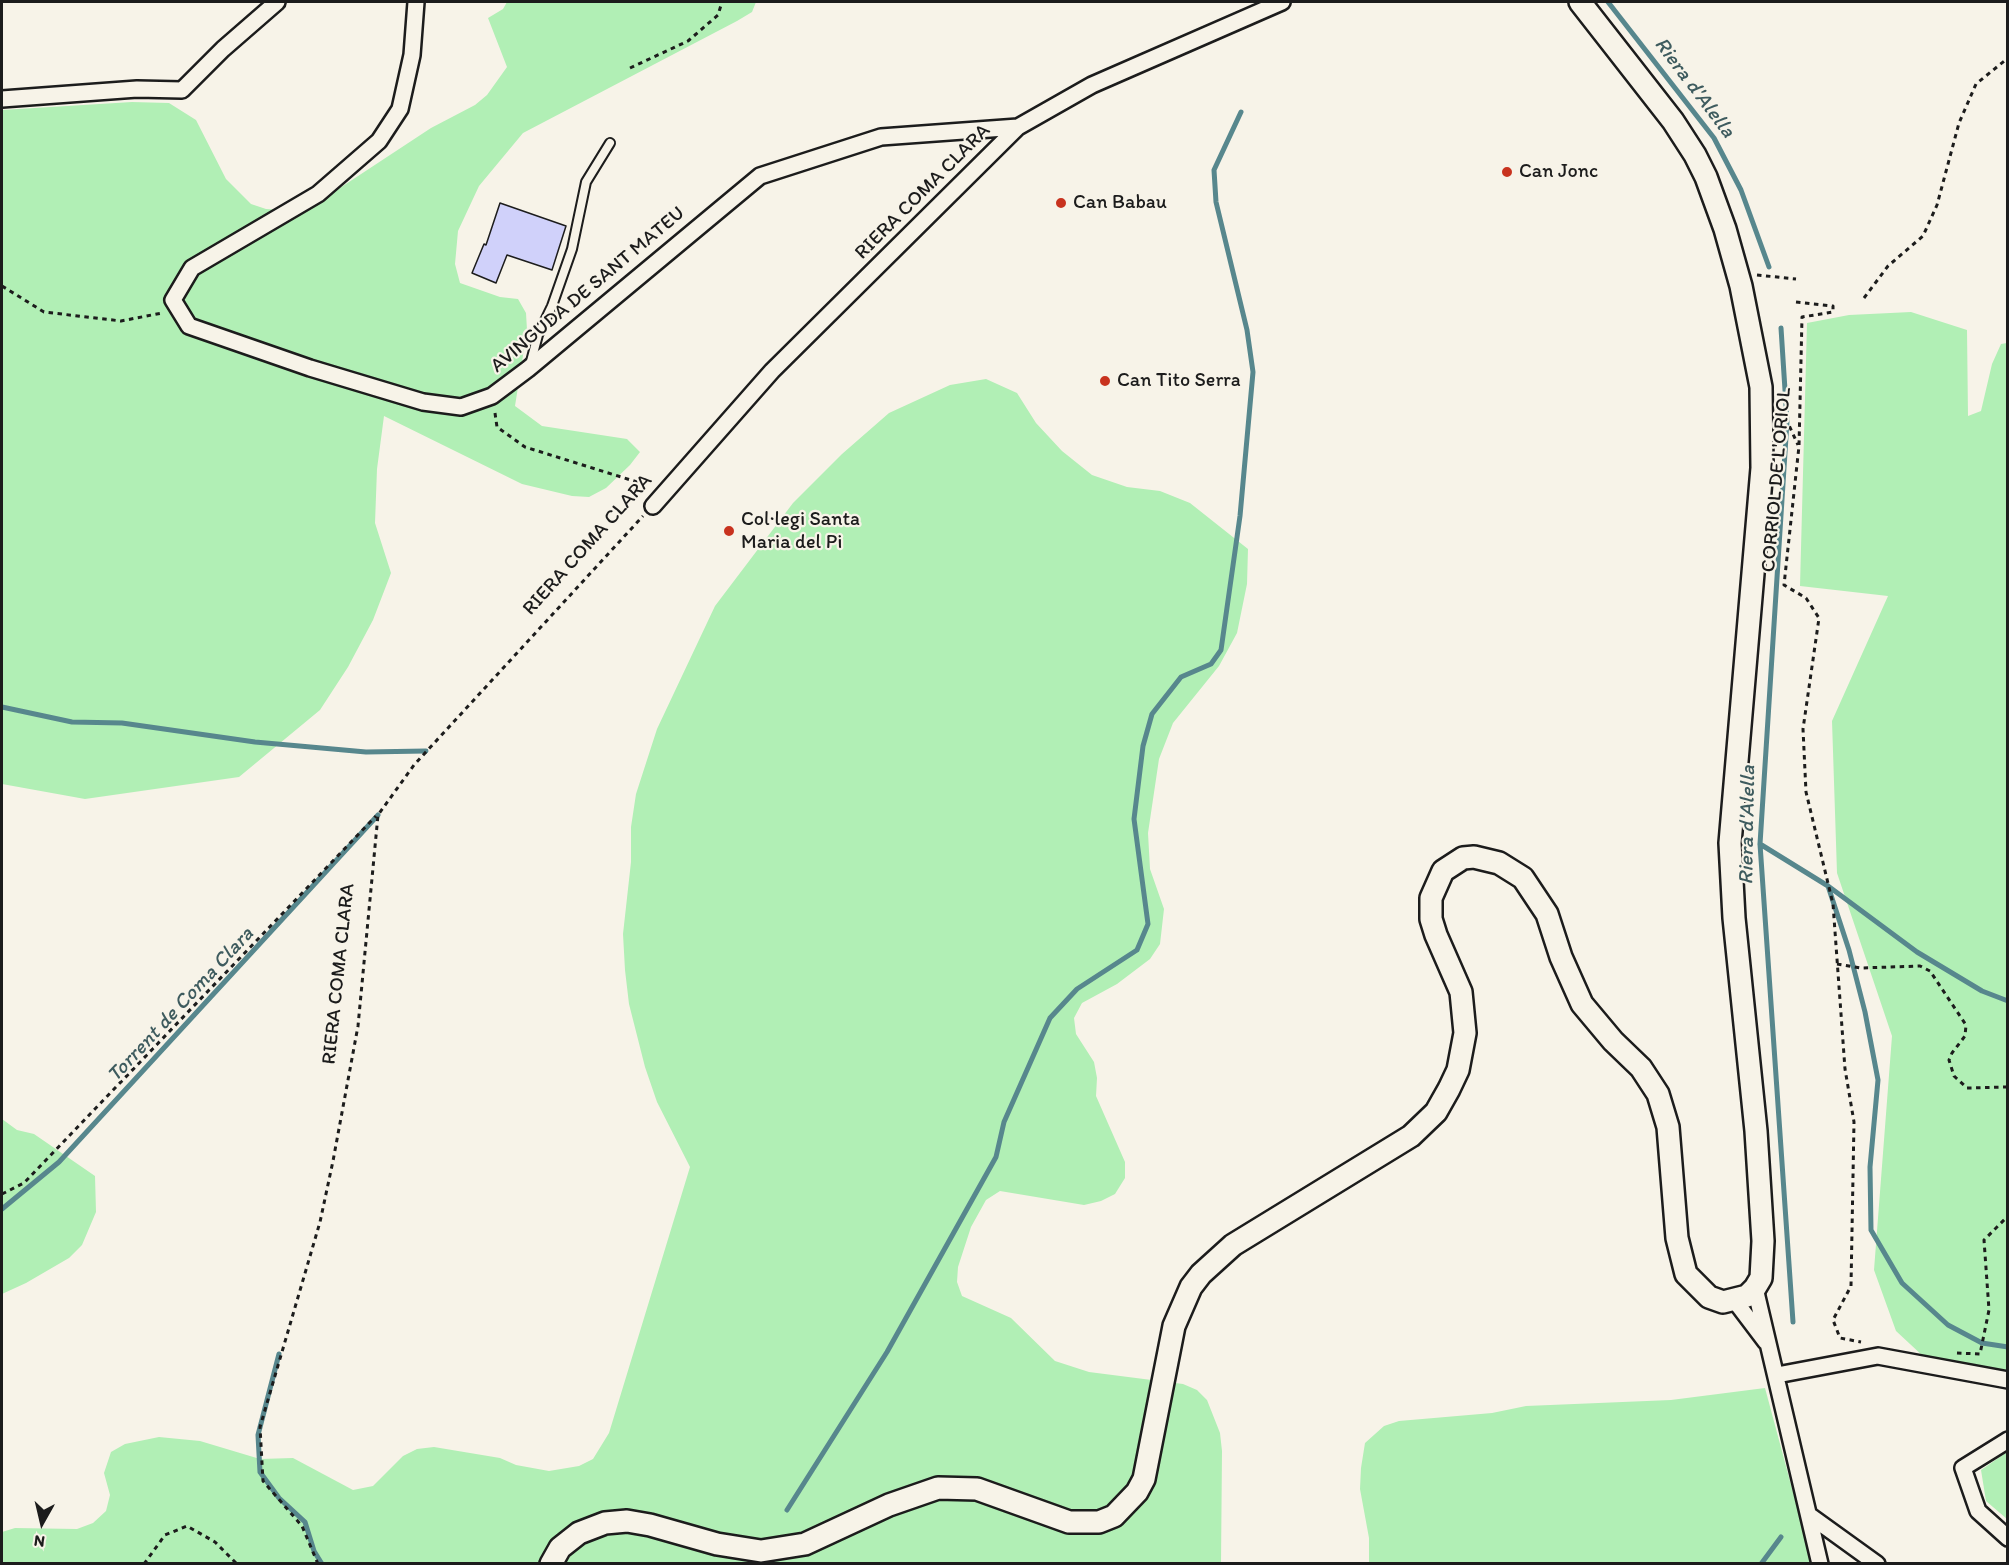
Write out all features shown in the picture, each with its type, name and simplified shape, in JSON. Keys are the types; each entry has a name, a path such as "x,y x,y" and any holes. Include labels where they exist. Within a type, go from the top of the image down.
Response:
{"main road":[{"path":"551,1563 560,1548 579,1533 605,1523 627,1521 650,1525 717,1544 761,1551 805,1544 898,1501 938,1488 977,1489 1069,1522 1100,1522 1113,1516 1137,1492 1144,1479 1174,1326 1191,1287 1200,1274 1233,1245 1411,1136 1436,1112 1449,1089 1458,1070 1465,1033 1461,992 1436,935 1431,919 1431,898 1443,871 1463,858 1474,857 1499,863 1509,867 1528,883 1547,914 1561,957 1582,1004 1613,1041 1641,1068 1658,1094 1668,1127 1677,1238 1686,1274 1709,1297 1723,1302 1735,1301 1747,1296 1755,1288 1762,1272 1762,1230 1756,1131 1734,918 1730,843 1733,784 1762,468 1761,387 1735,263 1719,209 1703,169 1673,121 1580,2"}],"street":[{"path":"2,99 137,89 182,90 223,49 277,2"},
{"path":"179,309 172,300 192,268 318,194 379,141 400,110 412,55 416,2"},
{"name":"RIERA COMA CLARA","path":"653,506 772,371 1018,127 1092,85 1282,2"},
{"name":"AVINGUDA DE SANT MATEU","path":"179,309 189,326 218,338 423,402 461,407 492,396 528,369 760,176 881,136 1018,127"},
{"path":"1755,1288 1820,1563"},
{"path":"1735,1301 1771,1348"},
{"path":"1777,1375 1878,1356 2007,1380"},
{"path":"2007,1440 1964,1468 1978,1511 2007,1538"},
{"path":"1809,1515 1877,1563"}],"lane":[{"path":"528,369 538,335 552,306 572,249 586,182 610,143"}],"path":[{"path":"630,68 688,41 718,15 722,2"},
{"path":"1864,298 1888,266 1923,236 1937,205 1959,123 1976,84 2007,58"},
{"path":"2,286 44,312 121,321 179,309"},
{"name":"CORRIOL DE L'ORIOL","path":"1796,302 1833,306 1833,312 1802,317 1799,446 1784,585 1806,598 1819,618 1803,729 1804,761 1806,792 1833,904 1837,964"},
{"path":"492,396 497,427 525,447 666,491"},
{"name":"RIERA COMA CLARA","path":"318,1563 302,1526 263,1481 260,1427 279,1354 320,1222 347,1088 358,1026 378,815 414,765 653,506"},
{"path":"2,1194 24,1183 378,815"},
{"path":"1863,1342 1840,1338 1833,1320 1851,1286 1855,1177 1854,1122 1845,1069 1837,964 1861,968 1920,966 1930,971 1966,1025 1965,1036 1949,1060 1954,1076 1967,1088 2007,1087"},
{"path":"1956,1353 1980,1354 1989,1310 1983,1240 2007,1216"},
{"path":"144,1563 165,1534 187,1527 215,1542 237,1563"}],"green space":[{"path":"507,2 756,2 752,12 737,21 523,133 479,186 458,231 455,264 460,283 500,297 518,299 526,313 527,330 515,406 542,426 627,439 640,452 606,488 589,497 572,496 522,484 384,416 377,469 375,523 391,573 373,620 348,667 320,710 239,777 85,799 2,784 2,110 132,102 169,103 196,120 226,179 251,204 266,209 283,210 314,205 431,128 475,105 487,95 507,67 488,18 503,9"},
{"path":"1911,312 1967,330 1968,416 1981,411 1992,364 2001,344 2007,343 2007,1375 1924,1357 1896,1331 1874,1270 1892,1036 1837,873 1832,721 1888,596 1800,586 1807,323 1849,315"},
{"path":"986,379 1017,393 1036,423 1062,451 1092,475 1127,487 1160,491 1190,503 1248,549 1247,584 1237,633 1219,666 1173,723 1159,759 1148,833 1150,869 1164,909 1160,944 1150,959 1117,984 1082,1003 1074,1018 1076,1034 1094,1062 1097,1078 1096,1096 1125,1162 1125,1178 1115,1194 1101,1201 1084,1205 1000,1191 986,1200 971,1227 958,1267 957,1282 962,1296 1011,1318 1055,1361 1089,1372 1183,1384 1197,1390 1207,1400 1220,1433 1222,1451 1221,1563 2,1564 2,1532 15,1528 77,1529 93,1523 106,1511 110,1495 104,1473 111,1452 125,1444 159,1437 200,1441 260,1459 293,1458 353,1490 373,1486 403,1456 417,1449 434,1447 500,1458 516,1465 549,1471 579,1466 593,1459 609,1433 690,1167 657,1102 645,1067 629,1004 625,970 623,934 631,862 631,827 636,794 657,729 715,606 793,503 842,454 889,413 950,385"},
{"path":"2,1119 17,1130 34,1134 95,1176 96,1212 82,1245 69,1258 2,1294"},
{"path":"1765,1388 1812,1563 1369,1563 1369,1538 1360,1489 1361,1468 1365,1443 1384,1426 1399,1421 1492,1413 1526,1406 1671,1400"},
{"path":"2007,1452 2007,1519 1986,1501 1981,1470"}],"building":[{"path":"500,203 566,226 552,270 507,255 496,283 472,273 484,244 486,245"}],"waterway":[{"name":"Riera d'Alella","path":"1608,2 1714,138 1741,190 1769,267"},
{"path":"787,1510 887,1352 996,1157 1004,1122 1050,1018 1077,989 1137,950 1148,924 1134,819 1143,746 1152,714 1181,677 1211,664 1221,650 1240,516 1253,372 1247,330 1216,202 1214,170 1241,112"},
{"name":"Riera d'Alella","path":"1781,328 1787,421 1760,844 1793,1322"},
{"path":"2,707 72,722 122,723 255,742 366,752 426,751"},
{"name":"Torrent de Coma Clara","path":"2,1209 59,1162 378,815"},
{"path":"1760,844 1828,886 1849,950 1865,1012 1878,1080 1870,1167 1871,1230 1902,1283 1948,1325 1982,1343 2008,1347"},
{"path":"1828,886 1917,952 1982,991 2008,1001"},
{"path":"279,1354 258,1435 260,1472 279,1498 305,1522 314,1551 322,1564"},
{"path":"1761,1564 1781,1537"}],"place":[{"name":"Can Jonc","path":"1507,172"},
{"name":"Can Babau","path":"1061,203"},
{"name":"Can Tito Serra","path":"1105,381"},
{"name":"Col·legi Santa Maria del Pi","path":"729,531"}]}
